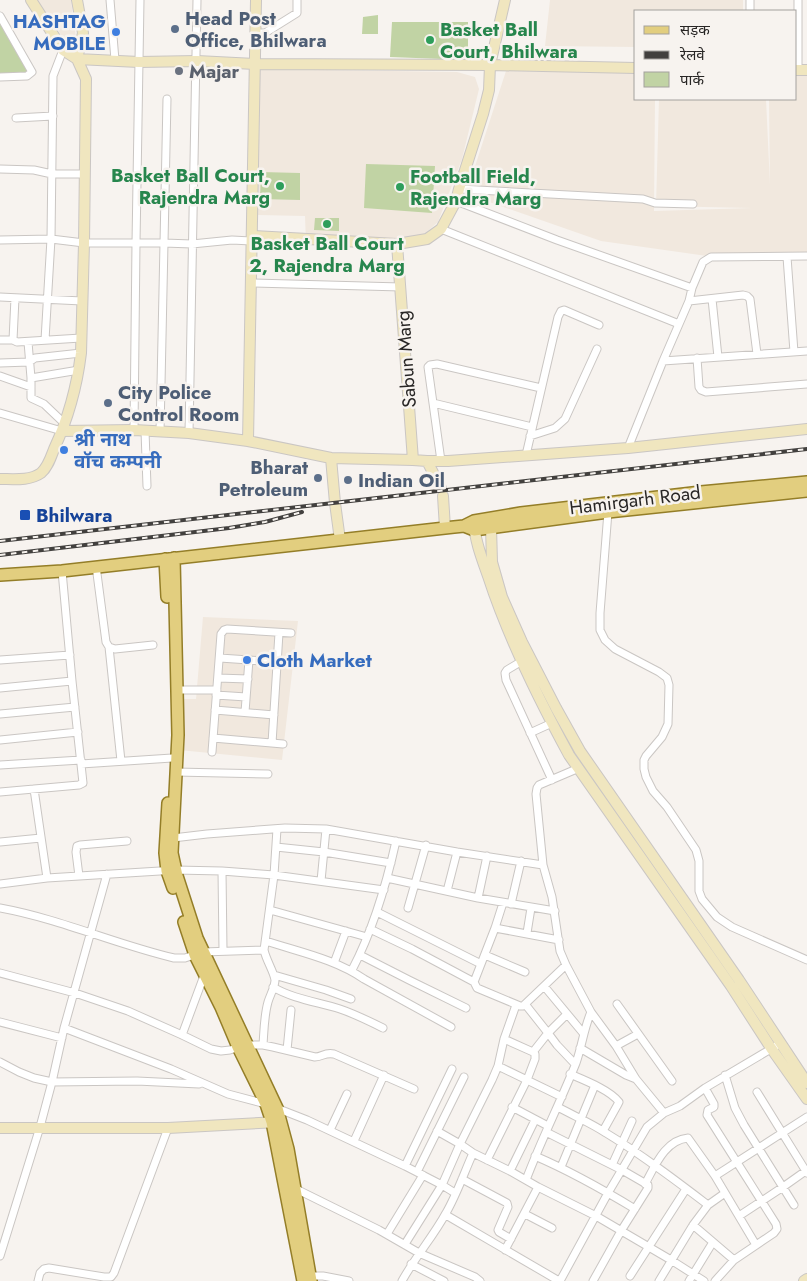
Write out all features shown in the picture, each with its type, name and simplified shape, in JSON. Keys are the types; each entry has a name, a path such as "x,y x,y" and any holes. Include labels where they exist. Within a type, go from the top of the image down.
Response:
{"main road":[{"name":"Hamirgarh Road","path":"490,523 606,503 807,482"},
{"name":"Hamirgarh Road","path":"0,576 807,491"},
{"path":"169,559 178,735 172,871"},
{"path":"169,559 174,736 166,819 165,853 197,938 199,953 271,1106 288,1149 296,1189 308,1279"},
{"path":"276,1122 279,1151 308,1279"}],"street":[{"path":"0,479 32,478 46,468 64,427 79,370 84,243 86,79 77,60 63,50 31,0"},
{"path":"77,0 83,33 77,60"},
{"path":"110,0 116,60"},
{"path":"140,0 136,243 140,430 148,486"},
{"path":"189,433 197,0"},
{"path":"248,441 256,0"},
{"path":"255,33 265,33 297,13 298,0"},
{"path":"0,240 192,244 252,238 397,244 427,239 441,229 456,201 489,90 490,65 505,0"},
{"path":"798,0 800,70"},
{"path":"0,16 32,72 27,76 0,77"},
{"path":"45,340 52,174 53,76 63,50"},
{"path":"77,60 634,68"},
{"path":"160,432 167,99"},
{"path":"16,118 53,116"},
{"path":"0,169 34,170 52,174 85,174"},
{"path":"459,189 643,199 655,203 693,204"},
{"path":"456,201 692,288"},
{"path":"441,229 679,324"},
{"name":"Sabun Marg","path":"397,244 413,460"},
{"path":"628,448 689,301 692,288 703,262 711,258 807,256"},
{"path":"787,257 794,352"},
{"path":"251,283 401,287"},
{"path":"689,301 747,296 750,299 757,354"},
{"path":"0,297 82,301"},
{"path":"13,340 15,298"},
{"path":"712,299 718,357"},
{"path":"526,455 561,311 564,310 600,324"},
{"path":"0,340 28,342 81,338"},
{"path":"28,342 31,398 44,404 64,427"},
{"path":"530,436 555,428 565,420 597,349"},
{"path":"663,361 807,351"},
{"path":"0,363 29,362 35,358 80,353"},
{"path":"697,358 699,387 706,392 807,384"},
{"path":"441,461 428,368 430,364 541,388"},
{"path":"31,378 79,370"},
{"path":"0,376 31,387"},
{"path":"433,403 532,427"},
{"path":"0,413 64,427 189,433 248,441 331,458 427,461 628,448 807,429"},
{"path":"331,458 334,503 340,540"},
{"path":"427,461 442,492 445,528"},
{"path":"608,512 600,630 605,640 614,649 659,672 667,678 669,685 668,724 662,737 644,760 646,777 653,791 668,807 696,850 699,861 699,891 702,899 712,912 732,927 807,960"},
{"path":"490,523 492,562 502,597 522,642 556,708 580,751 647,846 776,1046 807,1098"},
{"path":"471,525 506,626 552,723 570,755 731,986 776,1046 807,1083"},
{"path":"96,566 106,642 115,649 153,646"},
{"path":"0,792 79,785 83,783 62,570"},
{"path":"212,752 221,634 227,629 291,633"},
{"path":"272,743 279,633"},
{"path":"110,647 121,761"},
{"path":"0,660 70,655"},
{"path":"220,658 278,662"},
{"path":"245,712 249,660"},
{"path":"522,661 507,670 505,673 506,680 552,780"},
{"path":"218,678 248,679"},
{"path":"0,688 72,681"},
{"path":"177,690 246,697"},
{"path":"0,714 75,707"},
{"path":"215,710 274,715"},
{"path":"530,733 552,723"},
{"path":"0,740 78,732"},
{"path":"213,738 283,744"},
{"path":"0,765 172,758"},
{"path":"579,768 540,785 537,788 536,794 543,865 555,911 560,951 591,1012 616,1046 636,1080 664,1113"},
{"path":"176,772 268,774"},
{"path":"34,789 47,878"},
{"path":"173,838 285,828 326,829 543,865"},
{"path":"263,1045 268,1000 275,981 264,950 274,875 277,829"},
{"path":"321,881 326,829"},
{"path":"0,842 41,838"},
{"path":"352,970 377,912 396,840"},
{"path":"79,876 77,846 127,841"},
{"path":"408,908 426,846"},
{"path":"276,848 324,852 391,863"},
{"path":"447,892 457,852"},
{"path":"478,898 487,856"},
{"path":"512,904 521,861"},
{"path":"0,884 47,878 172,871 274,875 384,890"},
{"path":"222,872 223,950"},
{"path":"0,1256 40,1127 64,1028 107,874"},
{"path":"387,878 503,903 555,911"},
{"path":"474,982 503,903"},
{"path":"0,908 24,912 174,958 185,958 199,953 223,950 264,950"},
{"path":"527,934 531,908"},
{"path":"270,910 367,937"},
{"path":"377,912 481,964"},
{"path":"495,928 559,940"},
{"path":"370,929 474,982 477,988 520,1006 523,1006 566,965"},
{"path":"334,963 346,930"},
{"path":"266,941 352,970 364,979 451,1027"},
{"path":"360,955 466,1008"},
{"path":"484,955 524,972"},
{"path":"182,1035 207,969"},
{"path":"0,973 75,993 128,1011 211,1049 221,1051 243,1046 263,1045 315,1057 327,1053 334,1054 414,1089"},
{"path":"274,976 351,999"},
{"path":"544,986 584,1033"},
{"path":"273,987 285,993 359,1016 383,1028"},
{"path":"525,1004 556,1045 575,1064"},
{"path":"617,1004 672,1081"},
{"path":"405,1244 442,1185 498,1066 504,1040 516,1005"},
{"path":"287,1050 291,1010"},
{"path":"526,1180 575,1064 586,1023 591,1012"},
{"path":"533,1052 548,1033 568,1014"},
{"path":"0,1022 62,1038"},
{"path":"64,1028 171,1069 228,1094 271,1106 307,1120 420,1173 455,1194"},
{"path":"616,1046 638,1034"},
{"path":"487,1160 527,1080 535,1059 533,1052 504,1040"},
{"path":"446,1215 559,1281 647,1127 664,1113 680,1106 725,1075 776,1046"},
{"path":"580,1048 636,1080"},
{"path":"0,1062 34,1078 52,1082 137,1081 204,1084"},
{"path":"498,1066 562,1097"},
{"path":"405,1166 452,1069"},
{"path":"570,1074 595,1085 619,1102 603,1131"},
{"path":"725,1075 735,1108 744,1125 794,1205"},
{"path":"354,1141 384,1076"},
{"path":"387,1234 420,1173 437,1131 464,1078"},
{"path":"561,1168 595,1085"},
{"path":"705,1088 714,1104 714,1107 708,1110 708,1115 776,1224 777,1229 734,1260 715,1281"},
{"path":"739,1216 806,1171 757,1092"},
{"path":"330,1130 346,1094"},
{"path":"512,1107 571,1144 648,1185 593,1281"},
{"path":"558,1107 603,1131 633,1150 708,1205"},
{"path":"715,1176 807,1117"},
{"path":"510,1171 535,1120"},
{"path":"612,1165 632,1121"},
{"path":"0,1128 168,1128 276,1122"},
{"path":"38,1281 40,1273 44,1269 49,1268 99,1279 111,1277 168,1128"},
{"path":"437,1131 473,1153 596,1216 704,1281"},
{"path":"645,1184 667,1147 684,1138 688,1138 715,1176 756,1245"},
{"path":"402,1281 411,1264 446,1215 473,1153"},
{"path":"535,1156 635,1208"},
{"path":"462,1179 507,1203 508,1207 498,1230 511,1239"},
{"path":"505,1250 538,1187"},
{"path":"630,1276 686,1188"},
{"path":"296,1189 387,1234 419,1253 475,1277 480,1281"},
{"path":"659,1281 693,1225 708,1205 725,1193"},
{"path":"525,1214 552,1228"},
{"path":"693,1225 734,1260"},
{"path":"0,1227 8,1231"},
{"path":"689,1281 713,1242"},
{"path":"411,1264 444,1281"},
{"path":"308,1279 323,1276 349,1281"}],"shaded area":[{"path":"37,0 71,0 76,38 66,42"},
{"path":"550,0 743,0 743,10 634,10 634,47 545,46"},
{"path":"260,69 457,72 475,77 479,89 462,159 438,222 422,236 399,242 306,243 305,216 258,215"},
{"path":"506,71 634,73 634,100 655,100 654,211 752,208 656,206 659,100 766,100 770,185 769,100 797,100 797,75 807,75 807,253 707,256 601,241 466,194"},
{"name":"Cloth Market","path":"203,617 298,621 282,760 179,750 181,699 196,699"}],"green space":[{"path":"378,15 378,34 362,34 363,17"},
{"name":"Basket Ball Court, Bhilwara","path":"392,22 468,22 468,60 390,57"},
{"path":"0,23 30,72 0,74"},
{"name":"Football Field, Rajendra Marg","path":"366,164 435,166 432,213 364,208"},
{"name":"Basket Ball Court, Rajendra Marg","path":"261,172 300,173 300,200 260,199"},
{"name":"Basket Ball Court 2, Rajendra Marg","path":"315,218 339,218 339,231 314,230"}],"railway":[{"path":"0,541 807,449"},
{"path":"0,555 229,528 265,522 302,512"}],"place":[{"name":"Head Post Office, Bhilwara","path":"175,29"},
{"name":"HASHTAG MOBILE","path":"116,32"},
{"name":"Basket Ball Court, Bhilwara","path":"430,40"},
{"name":"Majar","path":"179,71"},
{"name":"Basket Ball Court, Rajendra Marg","path":"280,186"},
{"name":"Football Field, Rajendra Marg","path":"400,187"},
{"name":"Basket Ball Court 2, Rajendra Marg","path":"327,224"},
{"name":"City Police Control Room","path":"108,403"},
{"name":"श्री नाथ वॉच कम्पनी","path":"64,450"},
{"name":"Bharat Petroleum","path":"318,478"},
{"name":"Indian Oil","path":"348,480"},
{"name":"Bhilwara","path":"25,515"},
{"name":"Cloth Market","path":"247,660"}]}
